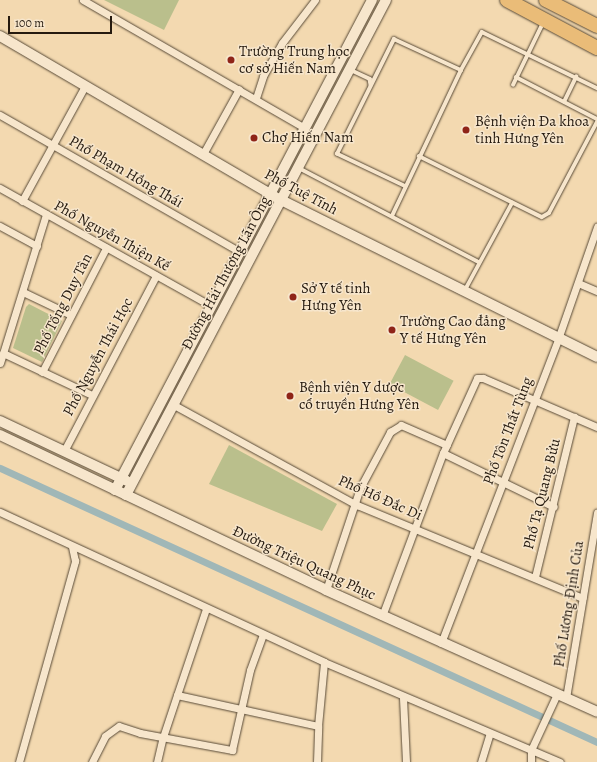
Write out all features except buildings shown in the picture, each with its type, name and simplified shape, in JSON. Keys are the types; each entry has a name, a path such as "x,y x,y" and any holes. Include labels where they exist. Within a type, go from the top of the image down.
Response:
{"highway":[{"path":"507,0 597,48"},
{"path":"546,0 562,6 597,26"}],"street":[{"path":"83,0 256,98 305,128"},
{"path":"256,98 263,76 282,43 315,0"},
{"name":"Đường Hải Thượng Lãn Ông","path":"115,490 372,0"},
{"name":"Đường Hải Thượng Lãn Ông","path":"126,495 386,0"},
{"name":"Phố Tuệ Tĩnh","path":"0,36 281,200 558,339 597,357"},
{"path":"338,64 350,69"},
{"path":"22,201 85,86"},
{"path":"203,154 239,89"},
{"name":"Phố Phạm Hồng Thái","path":"0,115 240,252"},
{"name":"Phố Nguyễn Thiện Kế","path":"0,188 211,306"},
{"path":"0,363 46,214"},
{"path":"0,226 37,246"},
{"name":"Phố Tôn Thất Tùng","path":"441,643 558,339 597,227"},
{"name":"Phố Tống Duy Tân","path":"42,372 106,248"},
{"name":"Phố Nguyễn Thái Học","path":"64,451 92,395 156,276"},
{"path":"578,283 597,291"},
{"path":"23,292 71,315"},
{"path":"188,350 199,356"},
{"path":"3,353 92,395"},
{"path":"382,616 446,445 477,378 483,378 597,427"},
{"name":"Phố Hồ Đắc Di","path":"174,405 355,504 584,598"},
{"name":"Phố Tạ Quang Bửu","path":"535,577 554,506 574,417"},
{"path":"0,421 132,483"},
{"path":"326,590 355,504 386,439 396,425 400,424 446,445"},
{"name":"Đường Triệu Quang Phục","path":"0,435 382,616 597,712"},
{"path":"443,453 503,480 554,506"},
{"path":"0,512 206,609 403,698 560,762"},
{"name":"Phố Lương Định Của","path":"566,698 597,514"},
{"path":"19,762 75,561 72,547"},
{"path":"157,762 162,737 206,609"},
{"path":"92,762 105,736 119,726 140,733 232,750 250,670 263,635"},
{"path":"317,762 318,726 324,662"},
{"path":"531,762 531,750 557,694"},
{"path":"177,695 318,726"},
{"path":"403,698 406,762"},
{"path":"481,762 490,733"}],"lane":[{"path":"513,85 545,20"},
{"path":"392,216 404,186 461,70 482,32 597,88"},
{"path":"404,186 337,154 394,39 461,70"},
{"path":"350,69 370,79 371,86"},
{"path":"564,102 576,77"},
{"path":"419,156 538,216 549,214 597,120 516,78"},
{"path":"298,167 479,262"},
{"path":"464,292 512,203"}],"green space":[{"path":"104,0 179,0 164,30"},
{"path":"29,304 62,321 42,362 13,348 26,307"},
{"path":"405,355 454,381 438,410 390,384"},
{"path":"229,445 337,504 322,531 209,484"}],"waterway":[{"path":"0,468 597,742"}],"place":[{"name":"Trường Trung học cơ sở Hiến Nam","path":"231,60"},
{"name":"Bệnh viện Đa khoa tỉnh Hưng Yên","path":"466,130"},
{"name":"Chợ Hiến Nam","path":"254,138"},
{"name":"Sở Y tế tỉnh Hưng Yên","path":"293,297"},
{"name":"Trường Cao đẳng Y tế Hưng Yên","path":"392,330"},
{"name":"Bệnh viện Y dược cổ truyền Hưng Yên","path":"290,396"}]}
